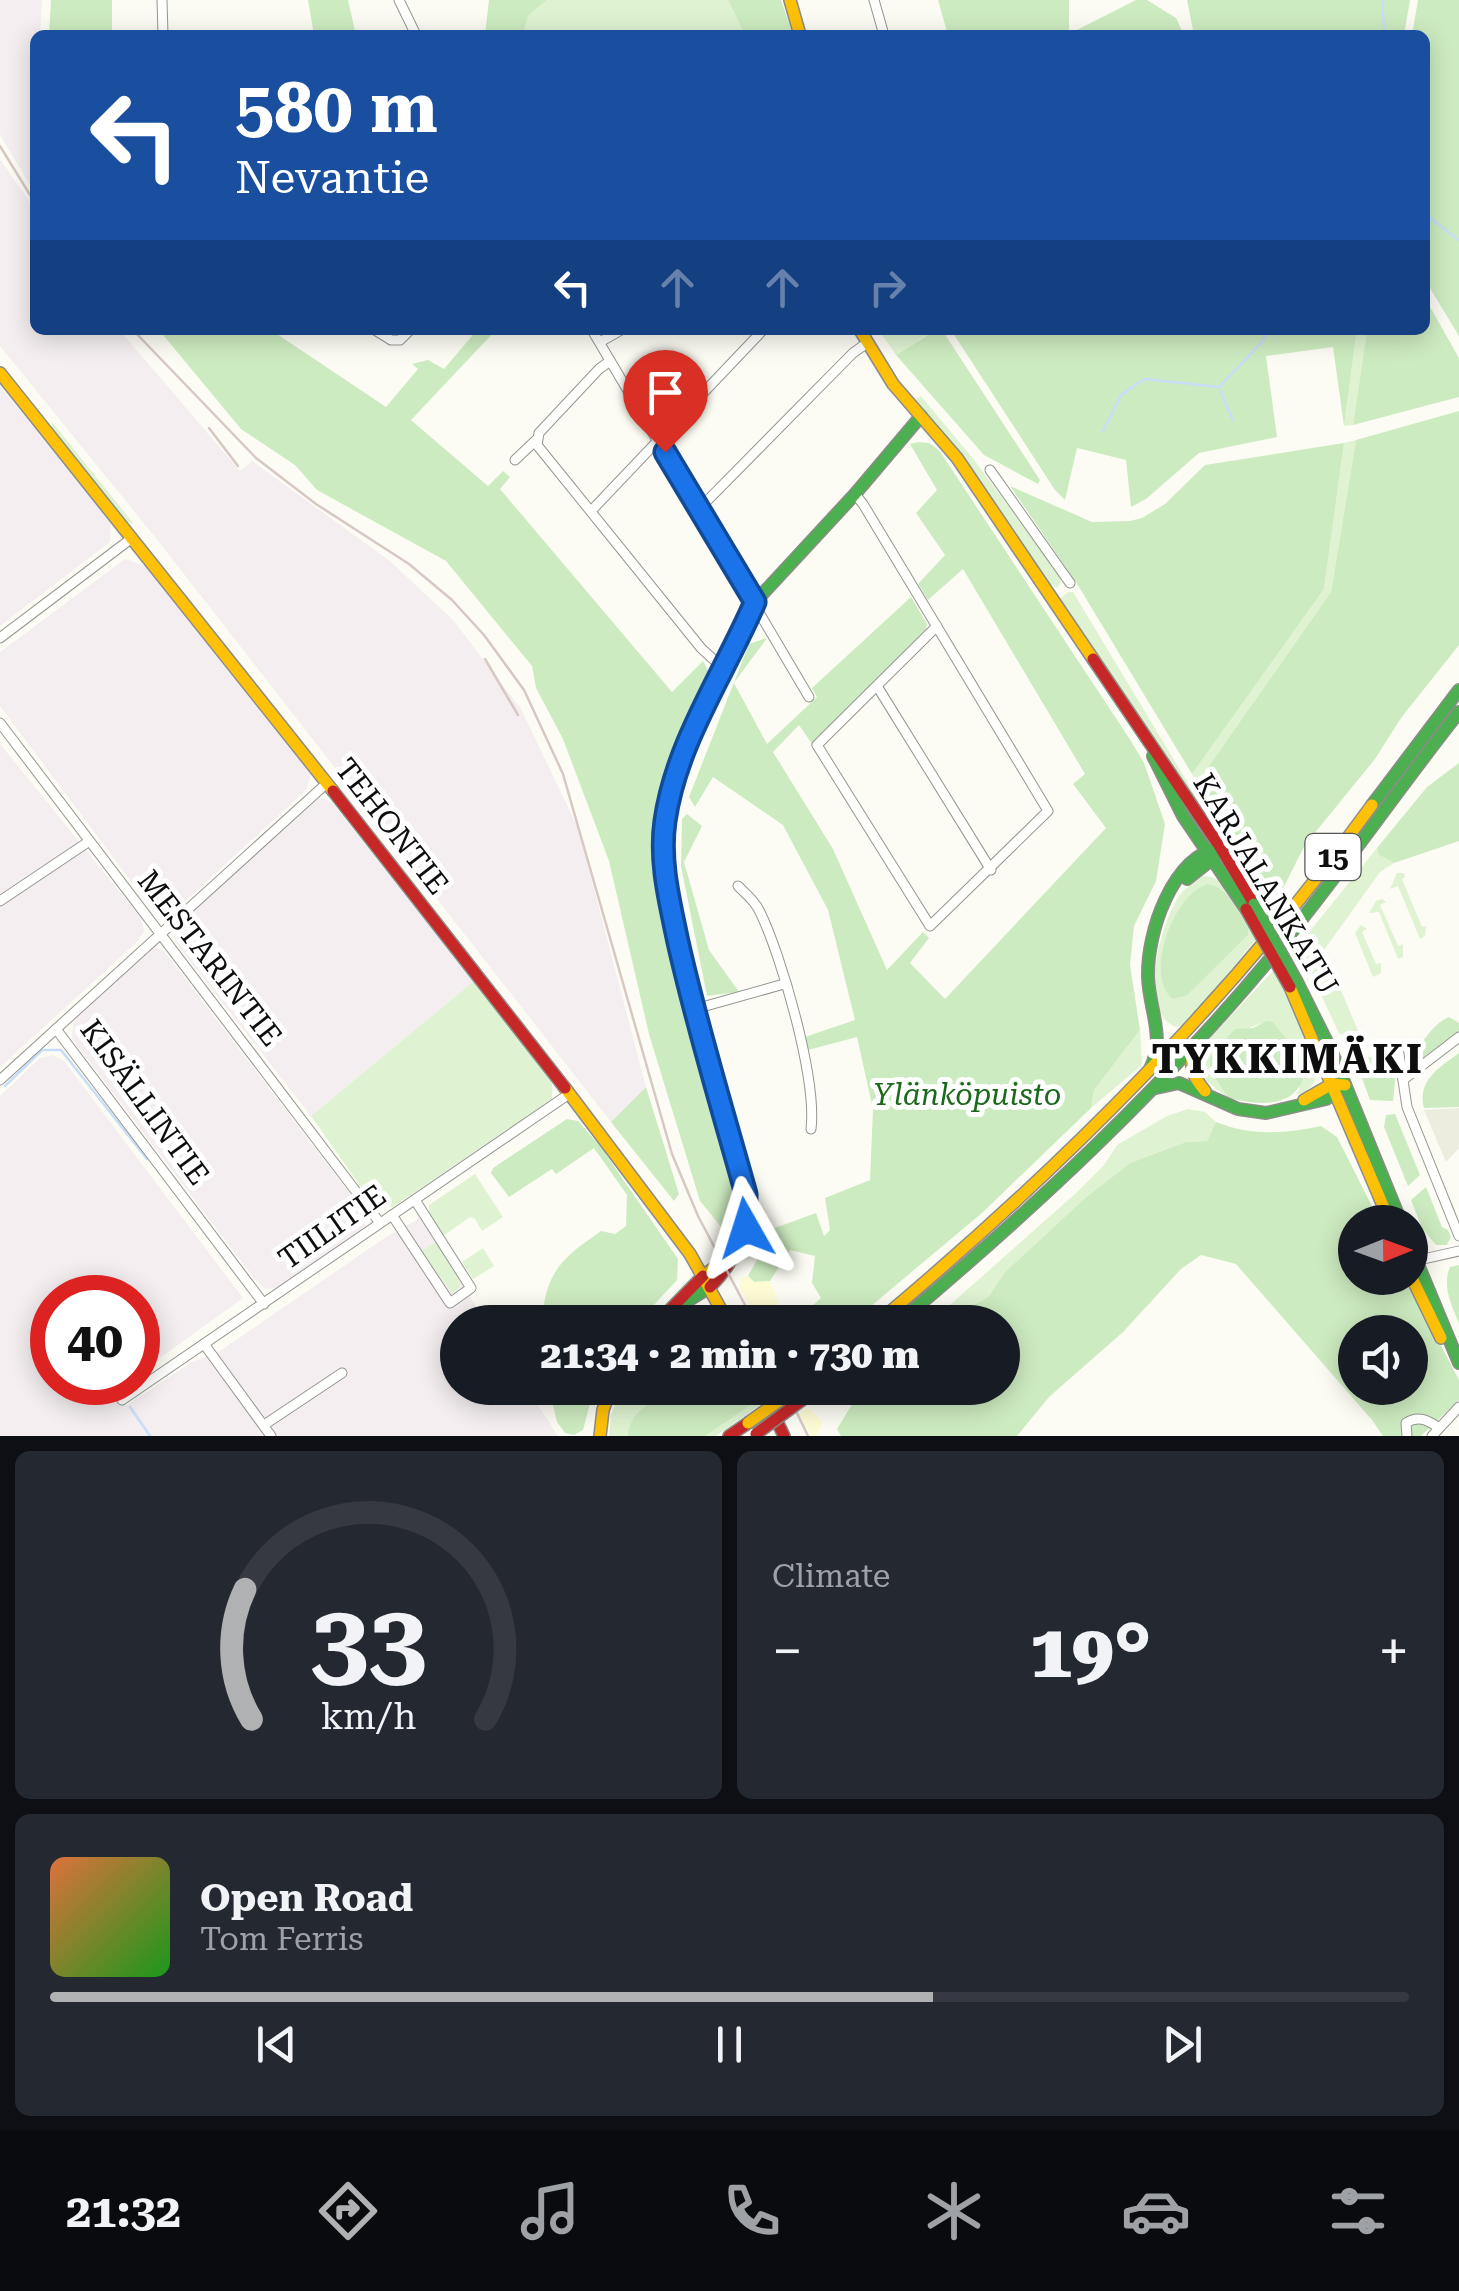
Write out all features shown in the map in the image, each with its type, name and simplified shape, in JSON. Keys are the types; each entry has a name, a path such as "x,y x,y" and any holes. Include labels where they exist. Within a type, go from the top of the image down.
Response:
{"main road":[{"path":"790,0 799,30"},
{"name":"KARJALANKATU","path":"862,335 893,384 957,458 1220,846 1250,906 1314,1013 1383,1205"},
{"name":"TEHONTIE","path":"0,374 327,783 636,1179 719,1305"},
{"path":"678,1305 737,1252 746,1228 746,1194 695,1009 664,866 665,820 698,718 755,602 921,416"},
{"name":"15","path":"898,1305 1125,1098 1201,1018 1291,912 1459,690"},
{"name":"15","path":"918,1305 1039,1199 1214,1022 1297,926 1459,712"},
{"name":"KARJALANKATU","path":"1148,742 1172,797 1209,855 1250,906"},
{"path":"1125,1098 1158,1055 1148,959 1162,909 1220,846"},
{"path":"1152,1008 1160,1026 1173,1033 1183,1032 1201,1018"},
{"path":"1208,1094 1194,1077 1191,1057 1214,1022"},
{"path":"1140,1100 1170,1082 1182,1083 1227,1105 1268,1113 1338,1088"},
{"name":"KARJALANKATU","path":"1338,1088 1393,1205"},
{"path":"1420,1295 1436,1330 1459,1364"},
{"path":"1428,1295 1459,1364"},
{"path":"600,1436 606,1405"},
{"path":"769,1405 784,1436"},
{"path":"729,1436 752,1431 785,1405"}],"street":[{"path":"162,0 163,30"},
{"path":"400,0 414,30"},
{"path":"874,0 883,30"},
{"path":"384,335 391,340 400,340 405,335"},
{"path":"595,335 809,696"},
{"path":"600,342 612,335"},
{"path":"591,510 759,335"},
{"path":"699,509 866,343"},
{"path":"514,460 610,361"},
{"path":"536,440 701,648 724,663"},
{"path":"990,470 1070,583"},
{"path":"855,494 937,626 1048,811 930,926 817,745 937,626"},
{"path":"0,638 132,538"},
{"path":"877,686 991,870"},
{"name":"MESTARINTIE","path":"0,723 380,1223"},
{"name":"KISÄLLINTIE","path":"264,1304 56,1029 327,783"},
{"path":"0,901 88,842"},
{"path":"738,886 758,909 784,984 810,1092 811,1130"},
{"path":"695,1009 784,984"},
{"path":"0,1080 56,1029"},
{"path":"1402,1080 1459,1037"},
{"path":"1399,1054 1406,1107 1459,1236"},
{"name":"TIILITIE","path":"160,1374 569,1094"},
{"path":"392,1215 450,1303 471,1288 415,1200"},
{"path":"1428,1257 1459,1250"},
{"path":"204,1344 271,1436"},
{"path":"264,1425 342,1373"},
{"path":"1407,1436 1406,1423 1413,1419 1426,1420 1435,1432 1459,1407"}],"shaded area":[{"path":"0,0 42,0 40,30 30,30 30,185 0,135"},
{"path":"547,0 728,0 743,30 524,30 528,16"},
{"path":"0,159 30,203 30,335 124,335 240,471 252,461 390,561 453,620 521,709 578,828 646,1087 611,1122 155,537 0,346"},
{"path":"882,335 926,335 896,355"},
{"path":"1356,335 1366,335 1353,425 1344,426"},
{"path":"0,386 111,522 110,542 0,626"},
{"path":"921,396 1058,573 1061,582 1057,588 1047,582 963,455 915,399"},
{"path":"52,422 134,524 128,522 52,430"},
{"path":"1356,440 1331,592 1197,783 1192,774 1324,589 1344,443"},
{"path":"125,559 145,566 311,775 306,790 166,919 156,915 0,706 0,652"},
{"path":"1068,592 1073,592 1209,818 1206,820 1061,603"},
{"path":"0,744 141,918 144,931 138,941 0,1067"},
{"path":"318,799 333,804 474,981 311,1116 175,942 174,935 179,925"},
{"path":"1377,848 1379,855 1394,863 1380,872 1324,950 1365,1047 1339,1033 1298,946"},
{"path":"1397,873 1404,873 1402,879 1422,927 1426,926 1425,936 1420,939 1398,886 1390,889"},
{"path":"1203,876 1213,877 1229,890 1256,939 1186,1024 1176,1027 1164,1018 1157,1004 1156,966 1172,908 1182,893"},
{"path":"1376,901 1386,902 1380,905 1398,946 1403,944 1403,957 1398,959 1379,912 1369,913"},
{"path":"1361,925 1367,929 1362,932 1376,964 1381,963 1381,973 1373,977 1355,933"},
{"path":"155,947 164,951 366,1215 365,1226 359,1232 277,1288 266,1289 257,1282 72,1039 77,1017"},
{"path":"1273,971 1308,1043 1314,1082 1295,1095 1300,1089 1273,1022 1262,1024 1237,1037 1210,1070 1228,1098 1200,1076 1197,1058 1210,1038"},
{"path":"474,981 552,1082 552,1099 393,1207 373,1204 311,1116"},
{"path":"1140,1030 1142,1065 1091,1108 1094,1090"},
{"path":"53,1055 64,1061 243,1298 160,1358 160,1275 30,1275 30,1405 160,1405 160,1383 192,1362 220,1351 386,1237 420,1218 475,1305 440,1305 440,1405 538,1405 558,1436 0,1436 0,1096 40,1058"},
{"path":"1459,1108 1459,1148 1446,1162 1424,1110"},
{"path":"1188,1109 1205,1112 1216,1122 1207,1141 1186,1142 1130,1163 1085,1198 1004,1273 989,1296 974,1305 950,1305 1075,1194 1104,1165 1117,1145 1167,1116"},
{"path":"475,1174 503,1217 482,1231 470,1217 443,1236 429,1215 429,1205"},
{"path":"436,1242 458,1277 460,1286 453,1294 421,1251"},
{"path":"483,1248 494,1266 473,1279 462,1262"},
{"path":"615,1405 760,1405 716,1436 609,1436"}],"green space":[{"path":"51,0 112,0 112,30 49,30"},
{"path":"308,0 348,0 355,30 313,30"},
{"path":"489,0 547,0 528,16 524,30 486,30"},
{"path":"728,0 781,0 791,30 743,30"},
{"path":"938,0 1069,0 1069,30 947,30"},
{"path":"1136,0 1147,0 1176,18 1182,30 1077,30"},
{"path":"1187,0 1410,0 1405,30 1193,30"},
{"path":"1418,0 1459,0 1459,336 1430,288 1430,30 1413,30"},
{"path":"1430,307 1459,358 1459,397 1353,425 1366,335 1430,335"},
{"path":"163,335 278,335 386,407 418,369 412,364 428,360 444,369 473,335 491,335 411,420 488,486 503,471 510,477 500,489 672,692 703,661 711,676 672,771 658,837 657,867 688,1010 735,1175 740,1202 738,1230 726,1233 700,1201 649,1034 609,861 563,739 536,688 532,666 446,561 317,490 295,465 241,429"},
{"path":"928,335 945,335 1040,480 1038,484 984,455 896,355"},
{"path":"954,335 1356,335 1344,426 1333,347 1266,356 1277,437 1199,453 1146,499 1131,507 1126,460 1077,448 1065,500"},
{"path":"1459,411 1459,645 1305,845 1281,892 1272,898 1197,783 1331,592 1356,440"},
{"name":"Ylänköpuisto","path":"929,443 939,450 1131,741 1144,763 1165,824 1156,881 1134,926 1130,965 1140,1030 1094,1090 1091,1108 982,1213 872,1305 813,1305 821,1298 812,1283 815,1256 790,1250 770,1281 754,1282 748,1276 775,1228 816,1213 824,1236 830,1230 825,1198 870,1180 873,1109 857,1037 808,1050 805,1037 855,1020 828,910 783,825 713,777 695,807 689,797 749,644 767,638 734,683 767,744 817,697 812,688 911,597 927,624 812,744 799,725 773,752 833,849 887,970 923,932 929,938 910,963 945,999 1106,828 1073,784 1085,774 963,569 928,600 918,584 945,555 916,513 937,490 910,444"},
{"path":"1344,443 1324,589 1192,774 1076,582 1010,486 1092,522 1130,521 1165,504 1205,465"},
{"path":"1459,763 1459,841 1394,863 1379,855 1377,848 1427,787"},
{"path":"687,814 702,826 684,862 709,950 739,992 707,996 681,866 682,819"},
{"path":"1208,884 1222,890 1232,901 1248,935 1187,995 1173,999 1164,988 1161,972 1166,936 1184,902"},
{"path":"1449,1017 1459,1023 1459,1033 1423,1060 1418,1059 1416,1055 1425,1038"},
{"path":"1273,1022 1306,1064 1303,1078 1297,1089 1279,1101 1255,1103 1228,1098 1210,1070 1210,1057 1235,1029 1253,1028"},
{"path":"1360,1052 1396,1071 1393,1101 1370,1100 1356,1062"},
{"path":"1459,1053 1459,1107 1424,1108 1427,1082"},
{"path":"646,1087 679,1194 674,1201 611,1122"},
{"path":"1395,1114 1420,1175 1408,1186 1384,1127 1386,1115"},
{"path":"567,1119 578,1121 600,1146 678,1259 677,1280 654,1305 544,1305 555,1272 569,1255 601,1231 615,1234 626,1226 627,1195 594,1148 556,1174 552,1169 509,1197 491,1173"},
{"path":"1216,1122 1268,1132 1321,1126 1337,1137 1371,1205 1338,1205 1338,1295 1415,1295 1425,1315 1338,1315 1338,1381 1236,1264 1201,1255 1181,1269 1123,1332 1049,1397 1017,1436 841,1436 837,1429 852,1405 1020,1405 1020,1305 974,1305 989,1296 1004,1273 1085,1198 1130,1163 1186,1142 1207,1141"},
{"path":"1426,1187 1442,1227 1451,1237 1447,1245 1436,1245 1428,1235 1428,1205 1413,1205 1411,1200"},
{"path":"1459,1265 1459,1323 1447,1281 1450,1267"},
{"path":"1428,1320 1459,1380 1459,1400 1421,1436 1383,1436 1359,1405 1428,1405"},
{"path":"553,1405 590,1405 583,1430 574,1435 565,1433 557,1422"},
{"path":"648,1405 750,1405 705,1436 628,1436 639,1412"}],"sand":[{"path":"742,1278 770,1281 779,1305 748,1305 739,1286"},
{"path":"808,1408 823,1422 816,1436 811,1436 799,1414"}],"waterway":[{"path":"1382,0 1385,30"},
{"path":"1430,218 1459,240"},
{"path":"1103,431 1121,395 1144,379 1219,387 1266,335"},
{"path":"1220,390 1233,421"},
{"path":"5,1086 42,1050 61,1050 147,1159"},
{"path":"130,1407 150,1436"}],"railway":[{"path":"0,146 30,195"},
{"path":"138,335 256,458 316,504 409,564 452,600 484,635 524,690 563,774 672,1154 698,1216 745,1305"},
{"path":"209,428 238,466"},
{"path":"485,659 518,715"},
{"path":"793,1405 808,1436"}],"traffic: fast":[{"path":"729,655 755,602 921,416"},
{"path":"1372,805 1459,690"},
{"path":"919,1305 1045,1194 1138,1104 1227,1009 1294,930 1459,712"},
{"path":"1153,756 1183,816 1246,909"},
{"path":"1187,879 1215,857 1220,847"},
{"path":"1150,1069 1157,1035 1148,977 1157,919 1175,881 1188,866 1220,847"},
{"path":"1254,904 1297,982"},
{"path":"1297,982 1331,1050 1394,1205"},
{"path":"1156,1088 1179,1083 1238,1109 1266,1113 1326,1099 1345,1085"},
{"path":"681,1305 710,1287"},
{"path":"1428,1288 1459,1363"}],"traffic: slow":[{"path":"790,0 799,30"},
{"path":"863,335 893,384 957,458 1093,659"},
{"path":"0,373 333,791"},
{"path":"898,1305 1013,1203 1141,1078 1261,946 1372,805"},
{"path":"1290,987 1383,1205"},
{"path":"1197,1045 1192,1069 1205,1091"},
{"path":"1304,1100 1332,1084 1345,1085"},
{"path":"565,1088 690,1254 718,1305"},
{"path":"703,1276 736,1252"},
{"path":"1420,1295 1441,1338"},
{"path":"600,1436 605,1405"},
{"path":"748,1423 773,1405"}],"traffic: jam":[{"path":"710,1287 738,1245 745,1194 682,957 664,866 665,820 698,718 729,655"},
{"path":"1093,659 1254,904"},
{"path":"333,791 565,1088"},
{"path":"1246,909 1290,987"},
{"path":"675,1305 703,1276"},
{"path":"769,1405 784,1436"},
{"path":"756,1434 795,1405"},
{"path":"729,1436 748,1423"}],"district":[{"name":"TYKKIMÄKI","path":"1288,1059"}],"route":[{"path":"665,452 755,602 698,718 671,794 663,846 682,958 746,1194 746,1228"}]}
